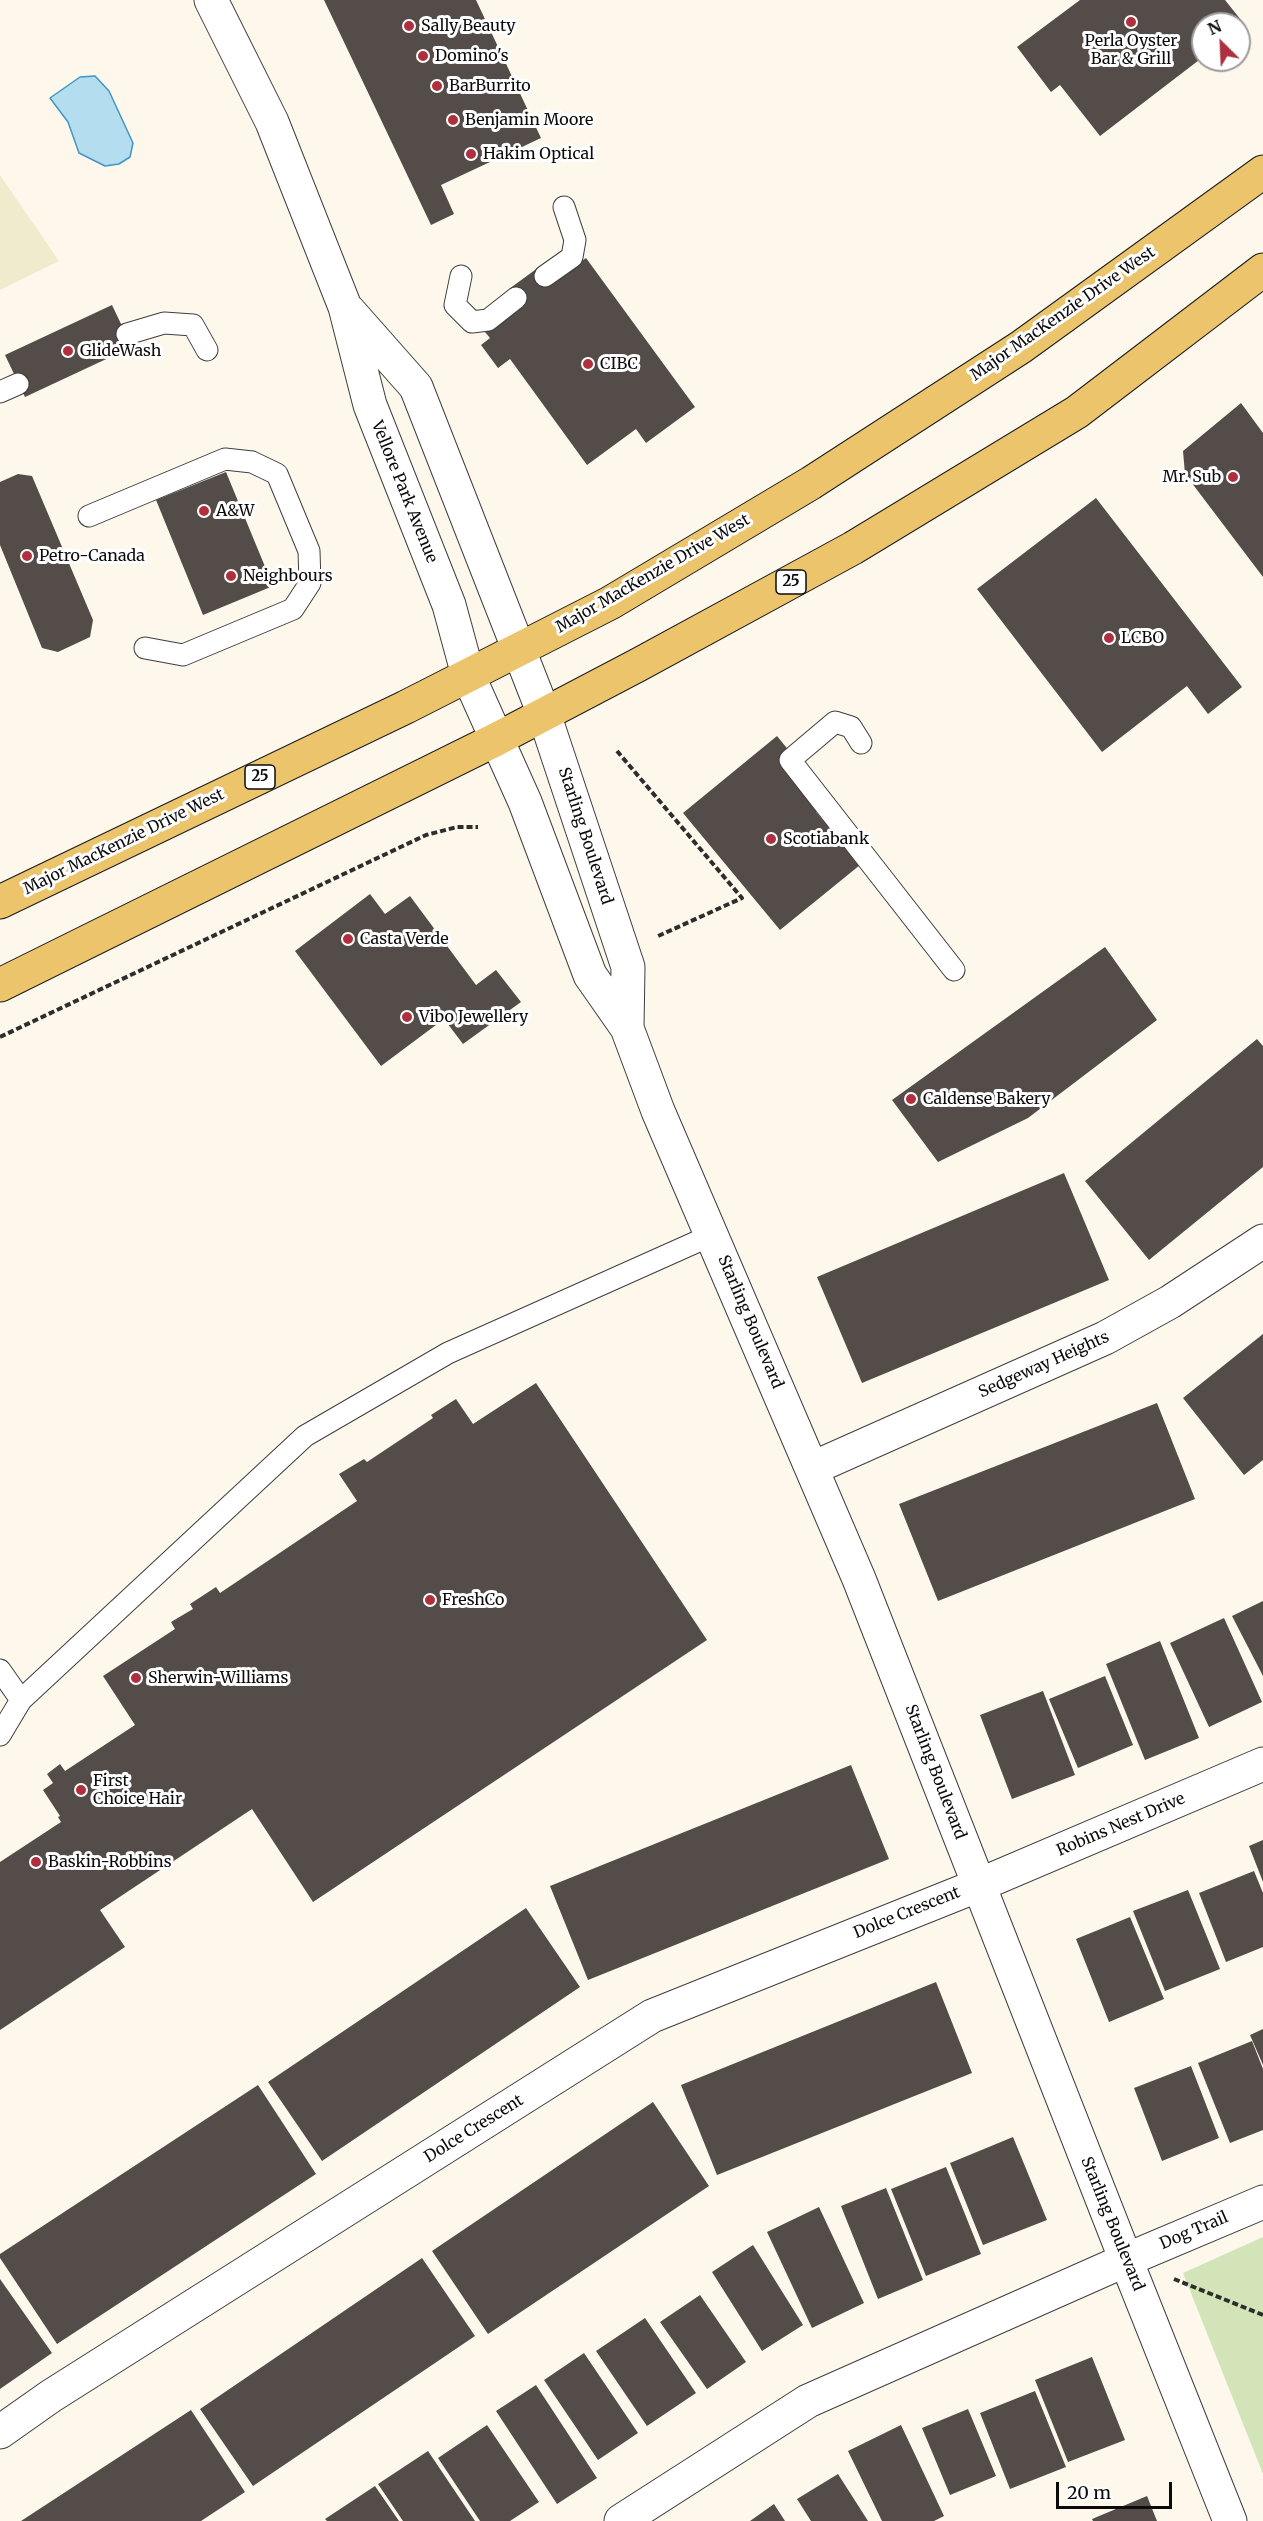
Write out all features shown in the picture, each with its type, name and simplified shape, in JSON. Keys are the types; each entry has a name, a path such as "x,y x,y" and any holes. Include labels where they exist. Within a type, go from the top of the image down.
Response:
{"main road":[{"name":"Major MacKenzie Drive West","path":"0,902 468,675 610,603 811,483 1021,347 1263,172"},
{"name":"25","path":"0,984 497,739 852,548 1077,412 1263,270"}],"street":[{"name":"Vellore Park Avenue","path":"212,0 272,122 345,307 370,405 448,605 468,675"},
{"name":"Vellore Park Avenue","path":"345,307 416,387 519,649"},
{"name":"Starling Boulevard","path":"519,649 544,714 628,967 627,1028"},
{"name":"Starling Boulevard","path":"468,675 525,802 590,975 627,1028 658,1111 813,1468 1230,2521"},
{"name":"Sedgeway Heights","path":"813,1468 1105,1338 1170,1302 1263,1241"},
{"name":"Robins Nest Drive","path":"979,1885 1263,1764"},
{"name":"Dolce Crescent","path":"0,2432 71,2383 652,2016 979,1885"},
{"name":"Dog Trail","path":"1125,2260 1263,2202"},
{"path":"621,2521 808,2401 1125,2260"}],"lane":[{"path":"545,276 572,257 575,240 564,207"},
{"path":"461,276 455,305 472,322 488,320 516,298"},
{"path":"127,334 164,323 194,325 207,350"},
{"path":"88,516 225,459 252,462 277,474 309,551 310,583 293,609 183,655 145,648"},
{"path":"861,743 851,727 835,722 790,760 954,970"},
{"path":"0,1735 21,1700 306,1436 448,1353 712,1236"},
{"path":"0,1670 21,1700"}],"path":[{"path":"617,751 742,898 622,951"},
{"path":"0,1037 426,835 457,827 478,827"},
{"path":"1125,2260 1263,2315"}],"shaded area":[{"path":"0,175 59,261 0,290"}],"green space":[{"path":"1263,2237 1263,2474 1183,2273"}],"water":[{"path":"95,76 109,91 133,143 130,157 119,164 105,166 79,153 68,122 50,98 80,77"}],"building":[{"path":"324,0 476,0 541,138 441,185 454,214 431,225"},
{"path":"1080,0 1225,0 1235,12 1191,12 1191,66 1100,136 1060,85 1051,92 1017,47"},
{"name":"CIBC","path":"586,258 695,407 646,443 636,429 587,465 510,359 498,368 481,345 490,338 485,332 521,305 509,289 539,267 550,284"},
{"name":"GlideWash","path":"112,305 132,347 25,397 5,355"},
{"path":"1241,403 1263,433 1263,577 1185,474 1183,451"},
{"path":"226,472 273,586 203,615 156,500"},
{"path":"18,474 32,476 93,620 90,637 58,652 42,648 0,545 0,482"},
{"name":"LCBO","path":"1096,498 1242,687 1208,714 1187,686 1102,752 977,589"},
{"name":"Scotiabank","path":"777,736 830,801 816,812 860,865 780,930 683,813"},
{"path":"370,894 385,914 410,896 476,985 496,970 521,1002 463,1044 444,1019 381,1066 295,951"},
{"path":"1105,947 1157,1020 1028,1118 938,1162 892,1100"},
{"path":"1257,1039 1263,1046 1263,1167 1149,1260 1085,1181"},
{"path":"1064,1173 1109,1280 862,1383 817,1277"},
{"path":"1263,1334 1263,1460 1244,1475 1183,1398"},
{"path":"536,1383 707,1640 313,1902 252,1809 100,1910 125,1947 0,2030 0,1862 61,1822 58,1817 60,1816 43,1790 53,1783 47,1774 60,1764 65,1771 135,1725 103,1676 175,1629 171,1622 193,1609 190,1604 216,1587 220,1593 357,1501 339,1474 364,1459 367,1462 433,1418 431,1415 456,1399 473,1424"},
{"path":"1157,1403 1195,1499 938,1601 899,1504"},
{"path":"1263,1601 1263,1676 1232,1616"},
{"path":"1224,1618 1262,1702 1209,1727 1170,1643"},
{"path":"1160,1641 1199,1738 1145,1760 1106,1664"},
{"path":"1105,1676 1133,1745 1078,1768 1049,1699"},
{"path":"1043,1691 1075,1775 1012,1799 980,1715"},
{"path":"851,1765 889,1859 588,1980 550,1886"},
{"path":"1263,1840 1263,1882 1249,1846"},
{"path":"1254,1871 1263,1893 1263,1947 1226,1962 1199,1893"},
{"path":"1188,1890 1220,1969 1165,1991 1133,1911"},
{"path":"526,1908 580,1987 322,2161 268,2082"},
{"path":"1130,1917 1164,1999 1109,2022 1076,1939"},
{"path":"936,1982 972,2073 717,2175 681,2085"},
{"path":"1263,2029 1263,2065 1250,2035"},
{"path":"1252,2041 1263,2069 1263,2130 1230,2143 1198,2063"},
{"path":"1191,2066 1219,2138 1162,2161 1134,2088"},
{"path":"258,2085 316,2174 57,2344 0,2258 0,2254"},
{"path":"653,2102 709,2186 488,2334 432,2251"},
{"path":"1013,2137 1047,2220 983,2245 950,2163"},
{"path":"946,2167 981,2254 926,2276 891,2189"},
{"path":"886,2188 923,2280 878,2299 841,2206"},
{"path":"819,2207 864,2303 812,2328 767,2232"},
{"path":"753,2245 803,2325 762,2351 712,2272"},
{"path":"422,2258 475,2336 253,2486 200,2409"},
{"path":"0,2279 52,2353 0,2389"},
{"path":"700,2295 746,2362 707,2389 660,2322"},
{"path":"645,2318 696,2393 647,2426 596,2351"},
{"path":"584,2353 638,2433 598,2460 544,2380"},
{"path":"1092,2357 1125,2440 1068,2462 1035,2380"},
{"path":"536,2385 597,2478 557,2504 496,2411"},
{"path":"1035,2391 1066,2467 1010,2489 980,2413"},
{"path":"968,2409 996,2476 950,2495 922,2428"},
{"path":"191,2410 245,2492 201,2521 21,2521"},
{"path":"487,2425 539,2502 510,2521 480,2521 438,2458"},
{"path":"901,2425 944,2516 934,2521 882,2521 848,2451"},
{"path":"428,2451 475,2521 403,2521 378,2484"},
{"path":"838,2474 868,2521 811,2521 797,2499"},
{"path":"375,2486 399,2521 327,2521 325,2519"},
{"path":"1147,2496 1157,2521 1093,2521 1092,2519"},
{"path":"774,2504 785,2521 750,2521"}],"place":[{"name":"Perla Oyster Bar & Grill","path":"1131,22"},
{"name":"Sally Beauty","path":"409,26"},
{"name":"Domino's","path":"423,56"},
{"name":"BarBurrito","path":"437,86"},
{"name":"Benjamin Moore","path":"453,120"},
{"name":"Hakim Optical","path":"471,154"},
{"name":"GlideWash","path":"68,351"},
{"name":"CIBC","path":"588,364"},
{"name":"Mr. Sub","path":"1233,477"},
{"name":"A&W","path":"204,511"},
{"name":"Petro-Canada","path":"27,556"},
{"name":"Neighbours","path":"231,576"},
{"name":"LCBO","path":"1109,638"},
{"name":"Scotiabank","path":"771,839"},
{"name":"Casta Verde","path":"348,939"},
{"name":"Vibo Jewellery","path":"407,1017"},
{"name":"Caldense Bakery","path":"911,1099"},
{"name":"FreshCo","path":"430,1600"},
{"name":"Sherwin-Williams","path":"136,1678"},
{"name":"First Choice Hair","path":"81,1790"},
{"name":"Baskin-Robbins","path":"36,1862"}]}
